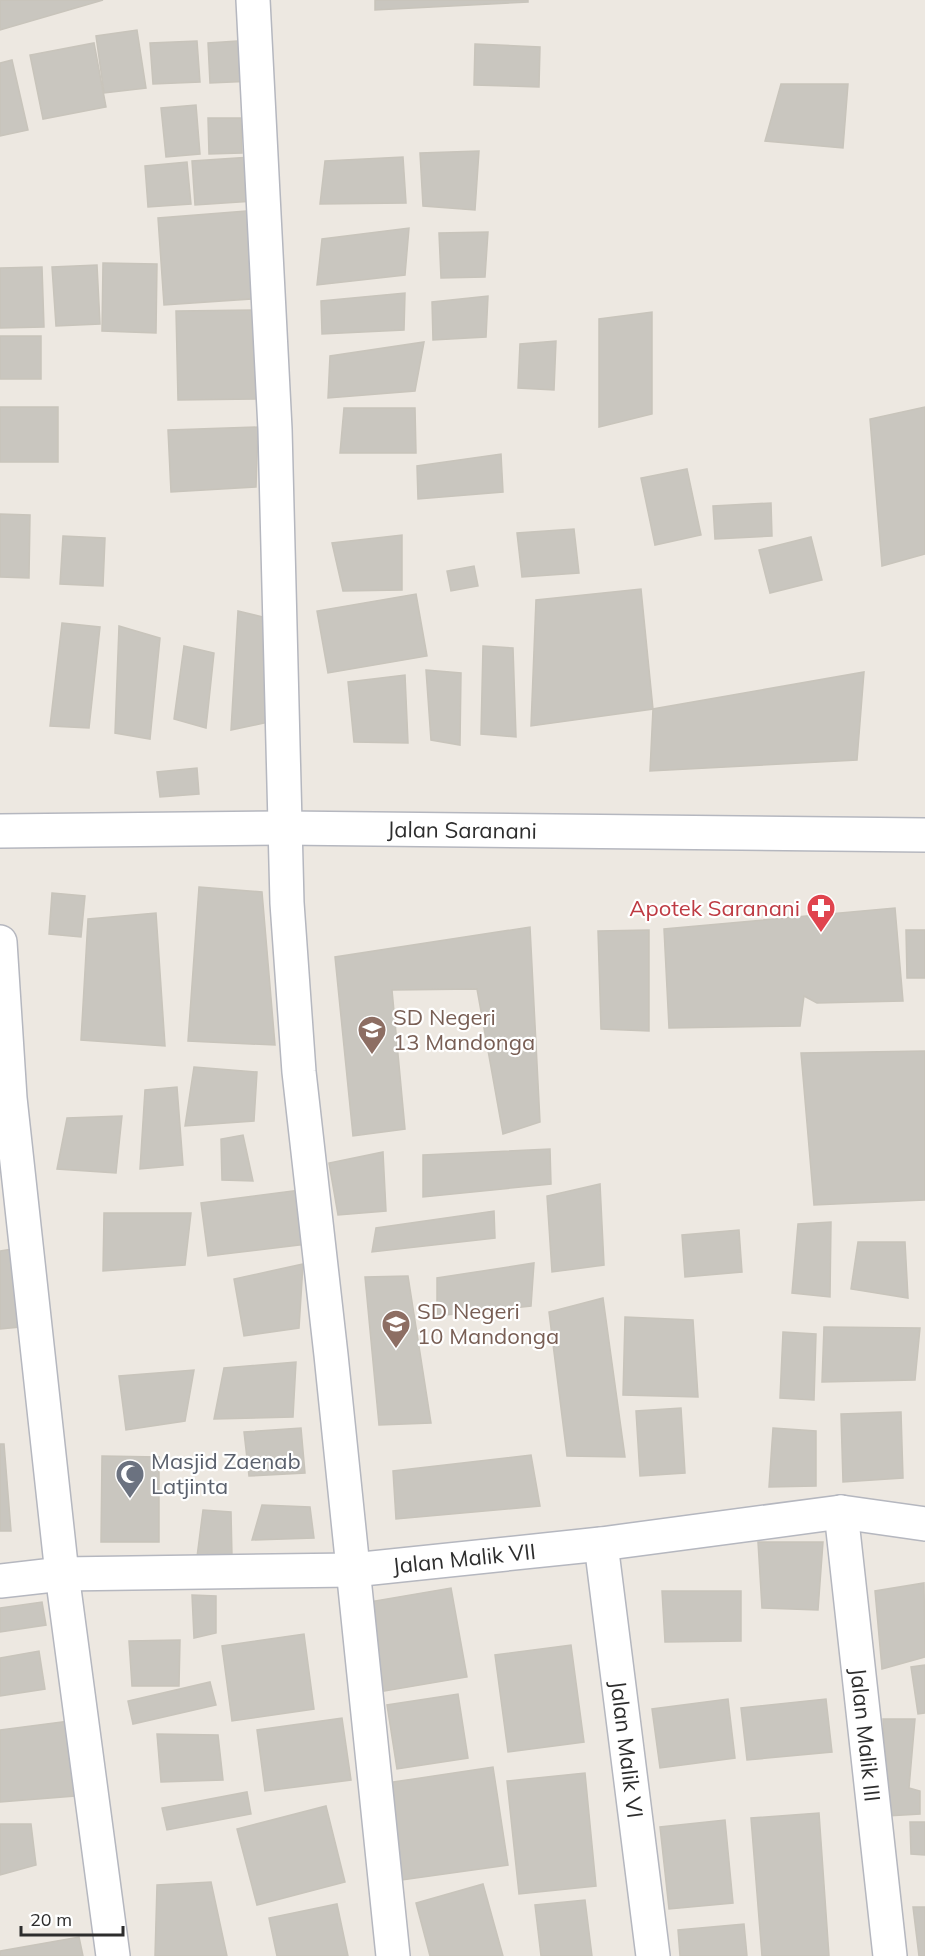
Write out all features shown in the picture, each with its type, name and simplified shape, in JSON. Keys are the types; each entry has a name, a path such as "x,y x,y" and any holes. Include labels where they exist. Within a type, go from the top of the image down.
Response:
{"street":[{"path":"253,0 275,429 286,903 299,1072 393,1956"},
{"name":"Jalan Saranani","path":"0,831 285,828 925,835"},
{"path":"0,942 10,1098 63,1574 113,1956"},
{"name":"Jalan Malik VII","path":"0,1581 63,1574 353,1570 601,1544 841,1512 925,1524"},
{"name":"Jalan Malik III","path":"841,1512 890,1956"},
{"name":"Jalan Malik VI","path":"601,1544 653,1956"}],"building":[{"path":"0,0 103,0 0,30"},
{"path":"375,0 528,0 528,2 375,10"},
{"path":"137,30 146,88 104,93 96,36"},
{"path":"252,40 254,81 210,83 208,43"},
{"path":"197,41 200,82 153,84 150,43"},
{"path":"94,43 106,107 43,119 30,55"},
{"path":"475,44 540,47 539,87 474,85"},
{"path":"12,60 28,130 0,136 0,63"},
{"path":"781,84 848,84 843,148 765,141"},
{"path":"196,105 200,154 166,157 161,108"},
{"path":"208,118 241,118 242,153 209,154"},
{"path":"479,151 475,210 423,206 420,153"},
{"path":"251,157 254,201 195,205 192,161"},
{"path":"403,157 406,203 320,204 325,161"},
{"path":"187,162 191,204 148,207 145,166"},
{"path":"258,210 265,298 164,305 158,218"},
{"path":"409,228 405,275 317,285 322,239"},
{"path":"488,232 485,277 441,278 439,233"},
{"path":"103,263 157,264 156,333 102,331"},
{"path":"97,265 100,324 56,326 52,267"},
{"path":"42,267 44,327 0,328 0,268"},
{"path":"405,293 404,330 322,334 321,301"},
{"path":"488,296 486,337 433,340 432,302"},
{"path":"256,310 258,399 178,400 176,311"},
{"path":"652,312 652,414 599,427 599,319"},
{"path":"0,336 41,336 41,379 0,379"},
{"path":"556,341 554,390 518,388 520,344"},
{"path":"424,342 415,391 328,398 330,356"},
{"path":"0,407 58,407 58,462 0,462"},
{"path":"925,407 925,554 882,566 870,419"},
{"path":"344,408 415,408 416,453 340,453"},
{"path":"258,427 256,487 171,492 168,430"},
{"path":"501,454 503,492 418,499 417,466"},
{"path":"687,469 701,535 655,545 641,478"},
{"path":"771,503 772,536 715,539 713,506"},
{"path":"0,514 30,515 29,578 0,577"},
{"path":"574,529 579,573 522,577 517,533"},
{"path":"402,535 402,590 343,591 332,543"},
{"path":"63,536 105,538 103,586 60,584"},
{"path":"811,537 822,580 770,593 759,550"},
{"path":"474,566 478,586 451,591 447,571"},
{"path":"641,589 653,709 531,726 536,600"},
{"path":"416,594 427,656 328,673 317,611"},
{"path":"238,611 271,619 269,722 231,730"},
{"path":"62,623 100,627 89,728 50,726"},
{"path":"119,626 160,638 150,739 115,733"},
{"path":"184,646 214,653 206,728 174,719"},
{"path":"483,646 513,648 516,737 481,734"},
{"path":"426,670 461,673 460,745 431,740"},
{"path":"864,672 857,760 650,771 653,709"},
{"path":"405,675 408,743 354,742 348,682"},
{"path":"197,768 199,794 160,797 157,772"},
{"path":"199,887 262,892 275,1045 188,1041"},
{"path":"52,893 85,896 81,937 49,934"},
{"path":"895,908 903,1001 817,1003 804,996 800,1026 669,1028 664,929"},
{"path":"156,913 165,1046 81,1040 88,919"},
{"name":"SD Negeri 13 Mandonga","path":"530,927 540,1122 503,1134 477,989 392,990 405,1129 353,1136 335,957"},
{"path":"649,930 649,1031 601,1029 598,931"},
{"path":"906,930 925,930 925,978 907,978"},
{"path":"925,1051 925,1200 814,1205 801,1053"},
{"path":"194,1067 257,1072 254,1121 185,1126"},
{"path":"177,1087 183,1165 140,1169 145,1090"},
{"path":"122,1116 116,1173 57,1169 67,1118"},
{"path":"243,1135 253,1181 222,1180 221,1139"},
{"path":"550,1149 551,1184 423,1197 423,1155"},
{"path":"383,1152 386,1211 338,1215 329,1163"},
{"path":"600,1184 604,1265 552,1272 547,1196"},
{"path":"300,1190 307,1244 208,1256 201,1203"},
{"path":"494,1211 495,1238 372,1252 376,1228"},
{"path":"104,1213 191,1213 185,1265 103,1271"},
{"path":"831,1222 830,1297 792,1293 798,1224"},
{"path":"739,1230 742,1272 685,1277 682,1235"},
{"path":"858,1242 905,1242 908,1298 851,1289"},
{"path":"12,1249 20,1327 0,1329 0,1251"},
{"path":"534,1263 531,1306 437,1316 437,1278"},
{"path":"303,1264 299,1328 244,1336 234,1279"},
{"name":"SD Negeri 10 Mandonga","path":"408,1276 431,1423 379,1425 365,1277"},
{"path":"603,1298 625,1457 567,1456 549,1312"},
{"path":"625,1317 693,1320 698,1397 623,1395"},
{"path":"824,1327 920,1328 915,1380 822,1382"},
{"path":"783,1332 816,1334 814,1400 780,1398"},
{"path":"296,1362 293,1417 214,1419 224,1368"},
{"path":"194,1370 185,1421 126,1430 119,1376"},
{"path":"681,1408 685,1473 640,1476 636,1411"},
{"path":"901,1412 903,1478 843,1482 841,1414"},
{"path":"301,1428 305,1473 249,1476 244,1432"},
{"path":"773,1428 816,1431 816,1486 769,1487"},
{"path":"0,1444 4,1444 11,1531 0,1531"},
{"path":"531,1455 540,1506 396,1519 393,1471"},
{"name":"Masjid Zaenab Latjinta","path":"102,1456 159,1457 159,1542 101,1542"},
{"path":"262,1505 310,1507 314,1538 252,1540"},
{"path":"203,1510 231,1512 232,1557 197,1557"},
{"path":"758,1542 823,1542 818,1610 762,1608"},
{"path":"924,1583 925,1657 882,1669 875,1591"},
{"path":"451,1588 467,1677 379,1692 363,1603"},
{"path":"662,1591 741,1591 741,1641 665,1642"},
{"path":"192,1595 216,1596 216,1633 194,1638"},
{"path":"42,1602 46,1625 0,1632 0,1608"},
{"path":"304,1634 314,1709 232,1721 222,1646"},
{"path":"180,1640 179,1686 132,1686 129,1641"},
{"path":"571,1645 584,1742 508,1752 495,1655"},
{"path":"39,1651 45,1689 0,1696 0,1658"},
{"path":"925,1665 925,1713 918,1714 911,1667"},
{"path":"210,1682 216,1705 133,1724 128,1701"},
{"path":"458,1694 468,1758 397,1769 387,1705"},
{"path":"728,1699 735,1758 660,1768 652,1709"},
{"path":"826,1699 832,1752 747,1760 741,1708"},
{"path":"342,1718 351,1780 265,1791 257,1730"},
{"path":"883,1719 915,1719 909,1788 920,1791 920,1814 887,1816"},
{"path":"69,1721 75,1796 0,1802 0,1730"},
{"path":"157,1734 218,1735 223,1780 161,1782"},
{"path":"493,1767 508,1865 402,1880 387,1783"},
{"path":"585,1773 596,1886 519,1894 507,1781"},
{"path":"247,1792 251,1814 167,1830 162,1808"},
{"path":"326,1806 345,1882 257,1905 237,1829"},
{"path":"819,1813 829,1956 762,1956 751,1818"},
{"path":"725,1820 733,1903 669,1909 660,1827"},
{"path":"910,1822 925,1822 925,1855 911,1854"},
{"path":"0,1824 31,1824 36,1865 0,1875"},
{"path":"211,1882 227,1956 155,1956 157,1885"},
{"path":"483,1884 503,1956 430,1956 416,1903"},
{"path":"585,1900 592,1956 541,1956 535,1905"},
{"path":"337,1904 348,1956 277,1956 269,1918"},
{"path":"913,1907 925,1907 925,1956 919,1956"},
{"path":"744,1924 747,1956 680,1956 678,1930"},
{"path":"79,1937 83,1956 0,1956 0,1951"}],"place":[{"name":"Apotek Saranani","path":"821,934"},
{"name":"SD Negeri 13 Mandonga","path":"372,1056"},
{"name":"SD Negeri 10 Mandonga","path":"396,1350"},
{"name":"Masjid Zaenab Latjinta","path":"130,1500"}]}
